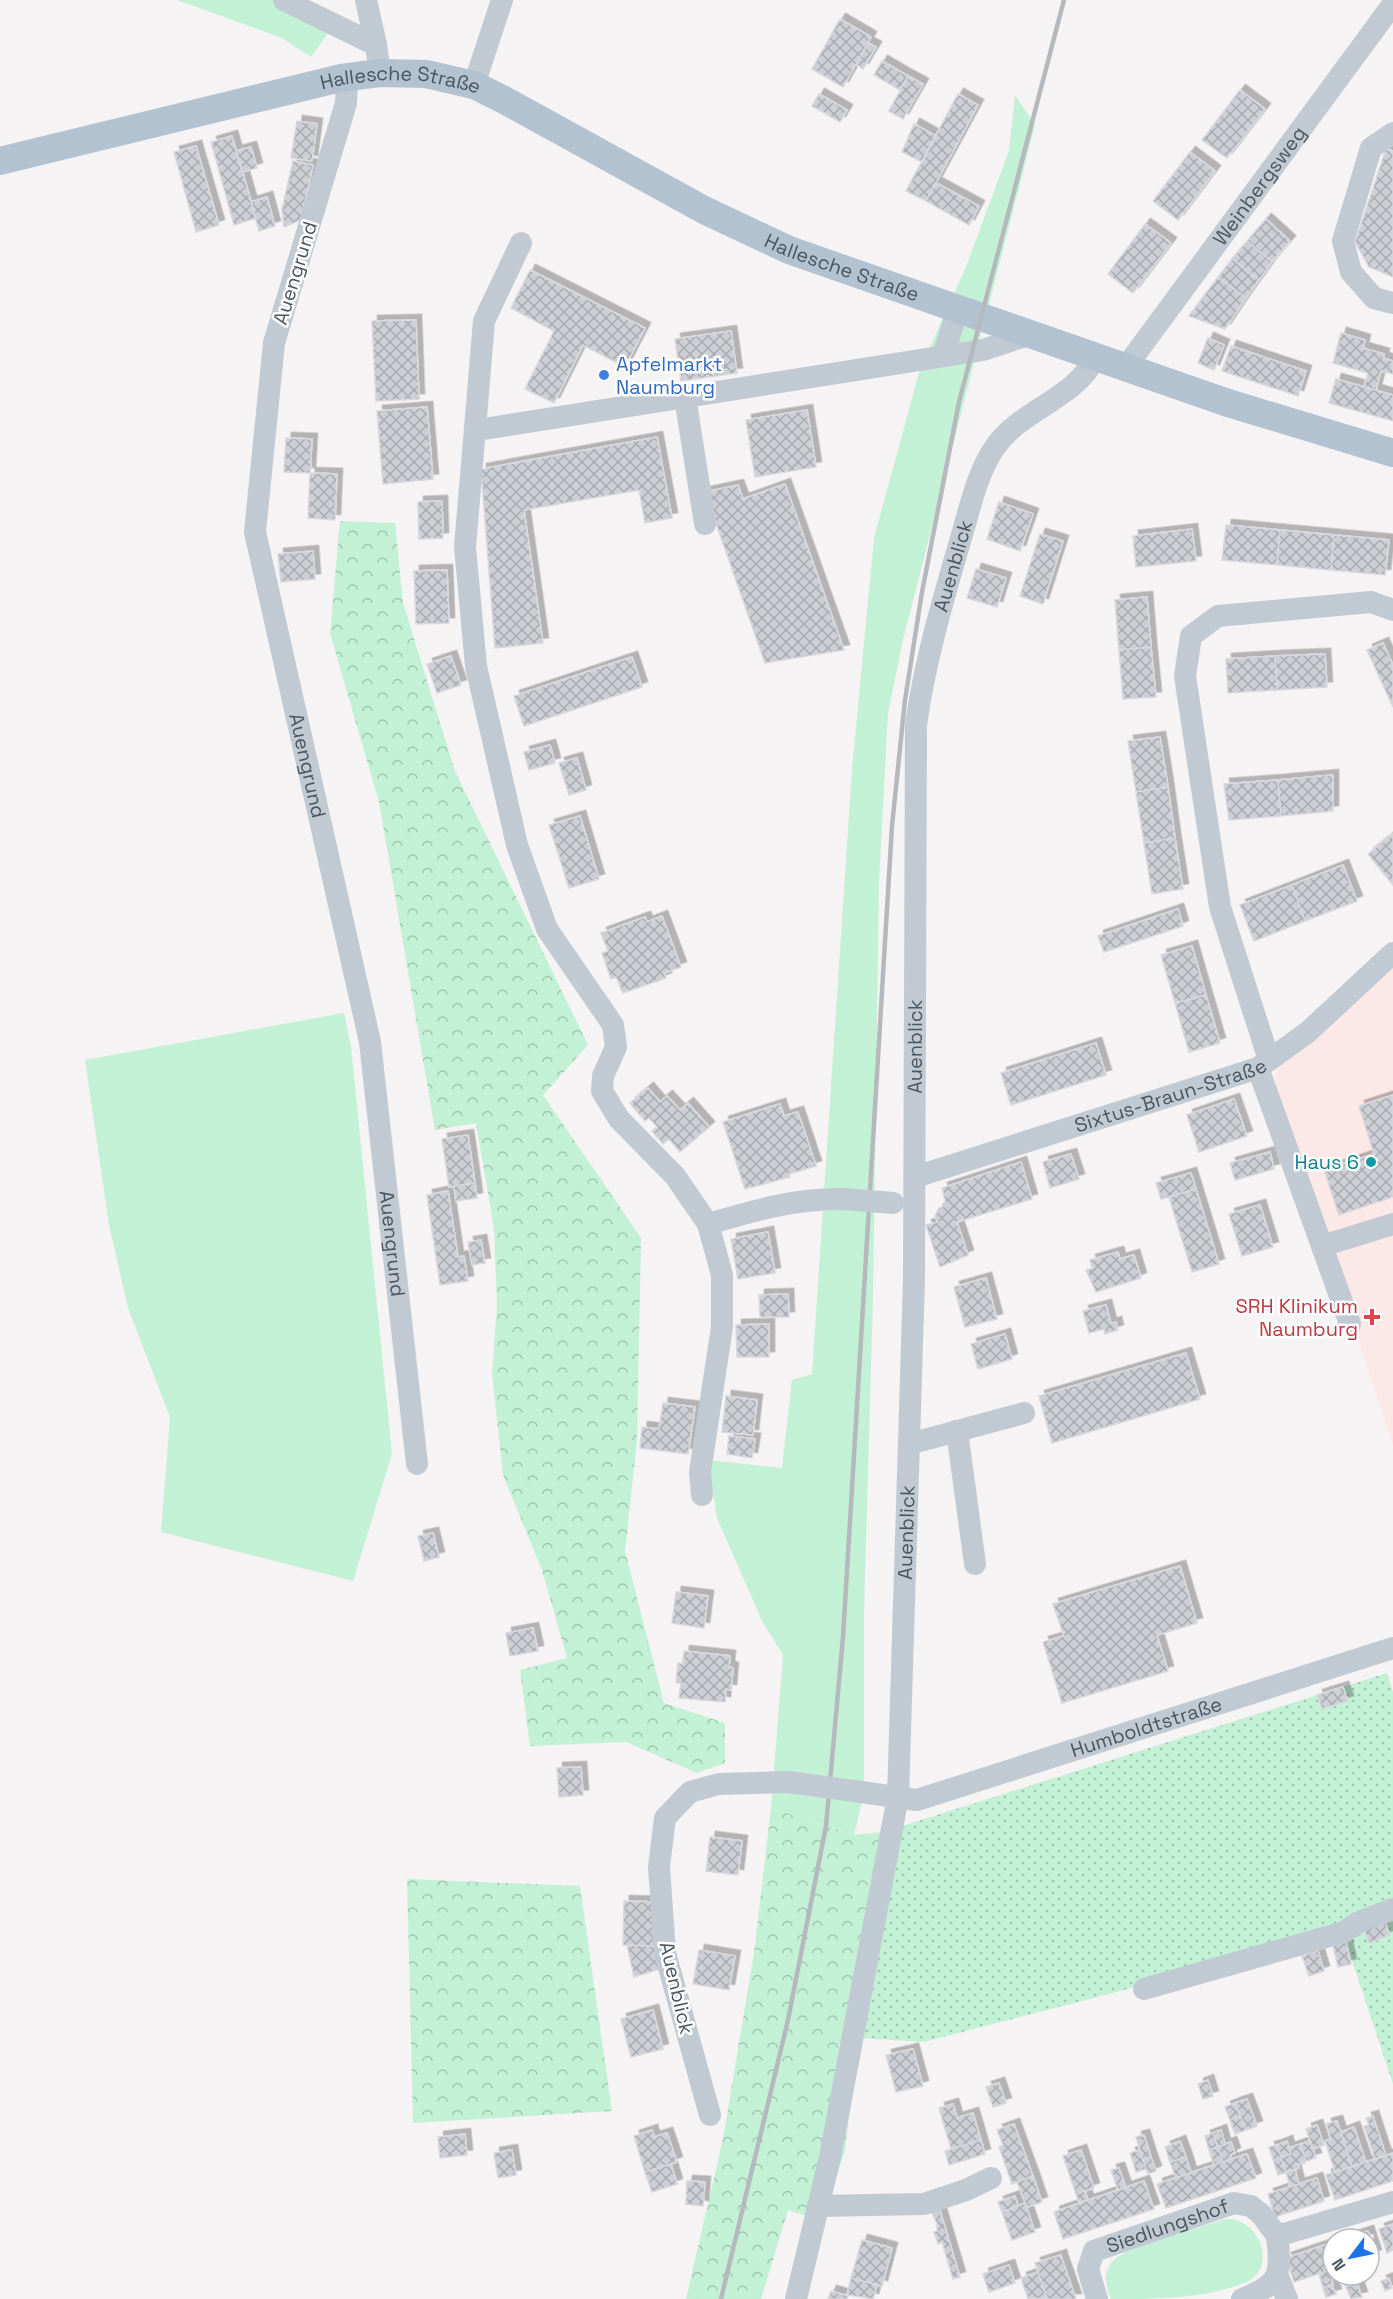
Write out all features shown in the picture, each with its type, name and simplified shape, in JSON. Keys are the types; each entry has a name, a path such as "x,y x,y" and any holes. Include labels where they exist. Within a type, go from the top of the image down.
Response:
{"main road":[{"name":"Hallesche Straße","path":"0,161 347,77 380,73 426,74 474,86 744,230 789,250 1249,410 1393,453"}],"street":[{"path":"284,0 376,45"},
{"path":"366,0 380,73"},
{"path":"474,86 502,0"},
{"name":"Weinbergsweg","path":"1126,367 1393,4"},
{"name":"Auengrund","path":"347,77 346,103 274,343 255,532 370,1042 417,1464"},
{"path":"1393,133 1371,148 1343,241 1351,272 1374,298 1393,303"},
{"path":"521,243 484,321 477,430 465,547 476,666 517,845 547,929 613,1025 616,1047 603,1076 602,1090 619,1119 675,1176 708,1224 722,1275 722,1327 700,1472 702,1495"},
{"path":"943,355 958,309"},
{"path":"477,430 983,350 1031,334"},
{"name":"Auenblick","path":"796,2299 818,2206 898,1797 909,1444 904,1204 915,1177 916,724 924,668 972,504 995,447 1029,414 1075,385 1096,357"},
{"path":"685,397 705,524"},
{"path":"1350,1324 1322,1246 1263,1064 1220,907 1185,676 1191,636 1218,616 1371,602 1393,610"},
{"name":"Sixtus-Braun-Straße","path":"915,1177 1263,1064 1308,1032 1393,953"},
{"path":"708,1224 814,1198 904,1204"},
{"path":"1322,1246 1393,1224"},
{"path":"909,1444 1024,1413"},
{"path":"957,1431 975,1564"},
{"name":"Humboldtstraße","path":"898,1797 917,1800 1393,1648"},
{"name":"Auenblick","path":"710,2115 665,1953 659,1868 665,1818 690,1792 719,1784 789,1782 898,1797"},
{"path":"1144,1989 1344,1932 1359,1922 1393,1909"},
{"path":"818,2206 924,2204 966,2190 991,2178"},
{"path":"1242,2299 1260,2293 1278,2274 1281,2265 1277,2236 1393,2202"},
{"name":"Siedlungshof","path":"1097,2299 1088,2269 1089,2259 1094,2251 1109,2244 1234,2203 1251,2206 1262,2215 1277,2236"},
{"path":"1278,2274 1287,2299"}],"shaded area":[{"name":"SRH Klinikum Naumburg","path":"1393,969 1393,1445 1273,1085 1279,1066"}],"green space":[{"path":"177,0 307,0 339,18 311,57 282,38"},
{"path":"1015,95 1035,125 903,640 888,713 879,882 873,1298 864,1612 864,1793 854,1835 771,1808 783,1655 762,1621 717,1518 708,1460 782,1468 792,1380 812,1374 852,769 874,538 920,369 966,267 1009,151"},
{"path":"340,521 395,523 403,603 455,771 588,1045 543,1095 641,1238 637,1441 625,1551 664,1703 725,1723 725,1763 697,1773 626,1742 530,1746 520,1670 567,1658 542,1570 503,1475 492,1374 497,1306 494,1229 476,1123 435,1130 379,802 330,633"},
{"path":"344,1013 351,1046 392,1454 353,1581 161,1532 170,1417 128,1308 109,1225 85,1060"},
{"path":"1387,1673 1393,1692 1393,2084 1343,1933 924,2042 859,2038 883,1832"},
{"path":"771,1808 853,1835 883,1832 845,2151 821,2221 788,2210 761,2299 686,2299 723,2139 754,1953"},
{"path":"407,1879 580,1886 612,2111 413,2123"},
{"path":"1225,2219 1237,2220 1247,2226 1260,2243 1263,2254 1262,2265 1257,2274 1247,2282 1198,2295 1111,2299 1106,2276 1111,2263 1118,2257 1146,2244"}],"building":[{"path":"840,19 871,37 843,87 812,69"},
{"path":"868,43 876,47 863,69 856,64"},
{"path":"882,61 908,76 900,90 874,75"},
{"path":"908,76 923,84 903,119 889,111"},
{"path":"1240,90 1265,109 1227,158 1202,140"},
{"path":"819,94 847,110 840,122 812,106"},
{"path":"958,94 978,105 926,201 906,191"},
{"path":"297,121 317,124 312,161 291,158"},
{"path":"914,124 936,136 922,162 902,152"},
{"path":"232,136 256,218 234,225 211,142"},
{"path":"196,146 219,225 196,232 174,152"},
{"path":"251,147 257,168 242,172 236,151"},
{"path":"1386,149 1393,151 1393,277 1369,267 1355,242"},
{"path":"1190,152 1215,171 1178,220 1153,201"},
{"path":"293,161 313,165 301,220 284,227 282,209"},
{"path":"936,183 979,206 969,225 926,201"},
{"path":"267,197 275,226 259,231 251,202"},
{"path":"1266,219 1290,241 1272,262 1247,241"},
{"path":"1145,224 1171,243 1133,293 1108,274"},
{"path":"1247,241 1272,262 1259,280 1232,259"},
{"path":"1232,259 1259,280 1246,298 1218,277"},
{"path":"530,270 645,328 625,367 583,345 554,403 525,389 554,331 511,308"},
{"path":"1218,277 1246,298 1225,329 1189,316"},
{"path":"416,320 419,399 376,401 372,321"},
{"path":"731,331 737,373 681,381 675,339"},
{"path":"1341,333 1365,340 1363,348 1384,354 1383,358 1393,361 1393,374 1381,371 1376,390 1364,387 1368,373 1333,363"},
{"path":"1208,338 1224,345 1214,370 1198,363"},
{"path":"1231,346 1306,371 1298,396 1222,371"},
{"path":"1336,379 1393,395 1393,421 1329,403"},
{"path":"427,407 433,479 383,484 377,411"},
{"path":"807,410 816,467 755,477 746,420"},
{"path":"657,437 672,518 645,523 639,490 524,510 543,643 495,648 481,469"},
{"path":"286,438 312,439 310,473 284,472"},
{"path":"310,473 337,474 335,520 308,518"},
{"path":"785,484 844,650 765,663 705,492 738,485 743,499"},
{"path":"442,501 443,538 419,539 418,502"},
{"path":"999,502 1033,514 1020,551 987,539"},
{"path":"1226,525 1280,530 1277,565 1222,560"},
{"path":"1192,529 1196,561 1136,567 1133,536"},
{"path":"1280,530 1334,535 1331,570 1277,565"},
{"path":"1040,534 1063,541 1043,604 1020,596"},
{"path":"1334,535 1389,540 1385,575 1331,570"},
{"path":"313,551 315,579 281,582 278,554"},
{"path":"976,569 1006,578 997,607 967,598"},
{"path":"447,570 449,623 416,624 414,571"},
{"path":"1147,597 1151,647 1119,650 1115,600"},
{"path":"1383,643 1393,665 1393,707 1367,650"},
{"path":"1151,647 1156,697 1123,699 1119,650"},
{"path":"1325,654 1327,687 1277,690 1275,656"},
{"path":"451,656 461,685 437,693 427,664"},
{"path":"1275,656 1277,690 1228,693 1226,659"},
{"path":"632,657 642,687 524,726 514,696"},
{"path":"1160,737 1168,787 1136,792 1128,741"},
{"path":"550,745 555,763 529,770 524,752"},
{"path":"577,758 586,790 569,795 559,763"},
{"path":"1333,775 1333,811 1281,816 1278,780"},
{"path":"1278,780 1281,816 1229,820 1224,784"},
{"path":"1168,787 1175,838 1144,843 1136,792"},
{"path":"580,816 599,879 569,888 549,825"},
{"path":"1393,834 1393,885 1368,854"},
{"path":"1175,838 1183,889 1152,894 1144,843"},
{"path":"1343,865 1357,901 1305,921 1292,885"},
{"path":"1292,885 1305,921 1254,941 1240,905"},
{"path":"1178,909 1183,926 1104,952 1098,936"},
{"path":"662,916 681,967 664,973 666,978 623,993 616,977 611,979 602,953 608,951 601,933 645,917 647,922"},
{"path":"1192,946 1206,995 1175,1003 1161,955"},
{"path":"1206,995 1220,1043 1189,1052 1175,1003"},
{"path":"1096,1043 1106,1075 1011,1105 1001,1073"},
{"path":"648,1088 660,1102 667,1096 680,1110 688,1103 709,1127 680,1152 669,1139 663,1144 652,1131 657,1127 649,1118 645,1121 630,1103"},
{"name":"Haus 6","path":"1393,1095 1393,1197 1339,1215 1324,1170 1374,1154 1359,1106"},
{"path":"1234,1099 1247,1136 1199,1152 1187,1115"},
{"path":"780,1104 784,1116 798,1112 816,1166 789,1174 790,1177 745,1189 723,1122"},
{"path":"468,1135 475,1183 449,1187 442,1139"},
{"path":"1270,1152 1274,1169 1235,1180 1230,1163"},
{"path":"1071,1154 1079,1179 1050,1188 1043,1162"},
{"path":"1021,1162 1032,1199 957,1222 968,1255 940,1267 926,1225 938,1222 935,1216 939,1208 946,1205 942,1188"},
{"path":"1191,1173 1196,1189 1161,1199 1156,1183"},
{"path":"475,1183 477,1198 456,1201 454,1186"},
{"path":"1196,1189 1219,1264 1192,1272 1169,1197"},
{"path":"448,1191 458,1257 464,1256 468,1281 440,1285 427,1195"},
{"path":"1260,1205 1273,1247 1242,1256 1229,1214"},
{"path":"768,1232 775,1273 738,1279 731,1239"},
{"path":"481,1240 485,1263 472,1265 468,1242"},
{"path":"1118,1252 1120,1259 1134,1255 1141,1278 1096,1292 1086,1270 1093,1268 1090,1260"},
{"path":"986,1278 997,1319 965,1327 954,1287"},
{"path":"788,1294 789,1317 760,1317 759,1295"},
{"path":"1106,1305 1111,1324 1116,1322 1118,1330 1105,1334 1104,1329 1089,1333 1083,1311"},
{"path":"769,1324 769,1357 737,1357 736,1325"},
{"path":"1005,1334 1012,1359 978,1369 971,1344"},
{"path":"1186,1353 1200,1399 1052,1443 1039,1396"},
{"path":"726,1396 757,1400 753,1435 722,1432"},
{"path":"663,1403 695,1407 688,1454 640,1448 642,1427 659,1429"},
{"path":"729,1436 755,1439 752,1458 727,1454"},
{"path":"433,1533 439,1557 424,1561 418,1536"},
{"path":"1180,1566 1197,1623 1157,1635 1168,1671 1062,1703 1043,1642 1064,1636 1053,1604"},
{"path":"676,1592 708,1596 704,1628 672,1623"},
{"path":"533,1628 538,1651 510,1656 506,1633"},
{"path":"684,1651 730,1656 729,1667 733,1668 731,1690 726,1689 725,1702 679,1698 681,1683 676,1683 678,1663 683,1664"},
{"path":"1343,1687 1348,1701 1322,1709 1317,1695"},
{"path":"581,1767 583,1795 559,1797 557,1768"},
{"path":"710,1837 742,1841 738,1875 706,1871"},
{"path":"624,1901 656,1902 655,1946 623,1945"},
{"path":"1384,1920 1390,1935 1369,1943 1363,1927"},
{"path":"1346,1942 1351,1964 1338,1967 1333,1945"},
{"path":"627,1945 655,1946 660,1969 634,1977"},
{"path":"699,1950 735,1956 729,1990 693,1984"},
{"path":"1318,1951 1324,1971 1309,1976 1302,1956"},
{"path":"653,2010 663,2049 631,2057 621,2019"},
{"path":"913,2049 923,2086 896,2092 886,2055"},
{"path":"1208,2080 1213,2096 1203,2099 1198,2084"},
{"path":"999,2083 1006,2103 993,2107 986,2087"},
{"path":"1247,2099 1257,2126 1246,2130 1235,2103"},
{"path":"1235,2103 1240,2116 1230,2120 1225,2107"},
{"path":"953,2104 957,2118 973,2113 981,2140 951,2149 939,2108"},
{"path":"1240,2116 1246,2130 1235,2134 1230,2120"},
{"path":"1373,2116 1386,2156 1375,2159 1364,2126 1369,2125 1366,2118"},
{"path":"1337,2121 1352,2167 1335,2172 1325,2141 1331,2139 1326,2124"},
{"path":"1014,2124 1033,2176 1012,2184 999,2147 1003,2145 997,2130"},
{"path":"1317,2125 1324,2145 1313,2149 1306,2129"},
{"path":"1354,2127 1366,2162 1352,2167 1341,2132"},
{"path":"652,2130 654,2137 667,2133 677,2162 645,2172 634,2136"},
{"path":"1221,2130 1225,2144 1218,2147 1213,2133"},
{"path":"1213,2133 1218,2147 1209,2150 1205,2136"},
{"path":"465,2134 467,2155 440,2158 438,2137"},
{"path":"1144,2135 1151,2157 1143,2160 1136,2137"},
{"path":"981,2140 985,2154 949,2165 945,2151"},
{"path":"1180,2141 1186,2157 1170,2162 1165,2147"},
{"path":"1287,2141 1291,2154 1281,2157 1277,2145"},
{"path":"1310,2141 1316,2158 1306,2161 1300,2144"},
{"path":"1231,2142 1235,2153 1230,2155 1232,2159 1223,2162 1218,2147"},
{"path":"1300,2144 1306,2161 1298,2164 1299,2168 1286,2172 1281,2157 1291,2154 1289,2148"},
{"path":"1277,2145 1286,2172 1278,2175 1269,2147"},
{"path":"1218,2147 1223,2162 1214,2165 1209,2150"},
{"path":"512,2150 516,2175 498,2178 494,2153"},
{"path":"1081,2150 1094,2188 1076,2194 1063,2156"},
{"path":"1140,2150 1146,2169 1136,2172 1130,2153"},
{"path":"1393,2153 1393,2181 1335,2200 1326,2175"},
{"path":"1247,2154 1256,2178 1166,2208 1157,2184"},
{"path":"1151,2157 1156,2171 1148,2174 1143,2160"},
{"path":"1186,2157 1191,2173 1176,2178 1170,2162"},
{"path":"671,2164 677,2184 652,2192 645,2172"},
{"path":"1119,2168 1126,2188 1118,2190 1111,2170"},
{"path":"1295,2169 1299,2184 1290,2187 1286,2172"},
{"path":"1033,2176 1042,2202 1027,2207 1017,2182"},
{"path":"1317,2178 1324,2201 1275,2217 1268,2194"},
{"path":"687,2181 705,2182 703,2206 686,2204"},
{"path":"1144,2181 1154,2209 1063,2239 1054,2212"},
{"path":"1085,2191 1088,2200 1079,2203 1076,2194"},
{"path":"1015,2196 1018,2206 1002,2212 998,2202"},
{"path":"1025,2203 1035,2232 1012,2240 1002,2212"},
{"path":"939,2207 960,2277 953,2279 942,2242 938,2244 934,2232 937,2231 937,2224 930,2209"},
{"path":"1393,2224 1393,2250 1387,2253 1381,2235 1381,2228"},
{"path":"862,2240 892,2248 882,2286 851,2278"},
{"path":"1321,2246 1321,2273 1294,2282 1286,2258"},
{"path":"1061,2255 1076,2299 1047,2299 1035,2263"},
{"path":"1009,2265 1015,2283 989,2292 983,2274"},
{"path":"1038,2272 1047,2298 1028,2299 1021,2278"},
{"path":"851,2278 877,2285 873,2299 847,2295"},
{"path":"1389,2278 1392,2288 1385,2291 1381,2281"},
{"path":"1333,2287 1336,2294 1326,2297 1323,2288"},
{"path":"1346,2287 1358,2287 1362,2297 1351,2299"},
{"path":"831,2291 848,2296 847,2299 828,2299"}],"railway":[{"path":"721,2299 788,2020 826,1826 843,1637 892,826 905,700 922,592 959,402 1064,0"}],"place":[{"name":"Apfelmarkt Naumburg","path":"604,375"},
{"name":"Haus 6","path":"1371,1162"},
{"name":"SRH Klinikum Naumburg","path":"1372,1317"}]}
